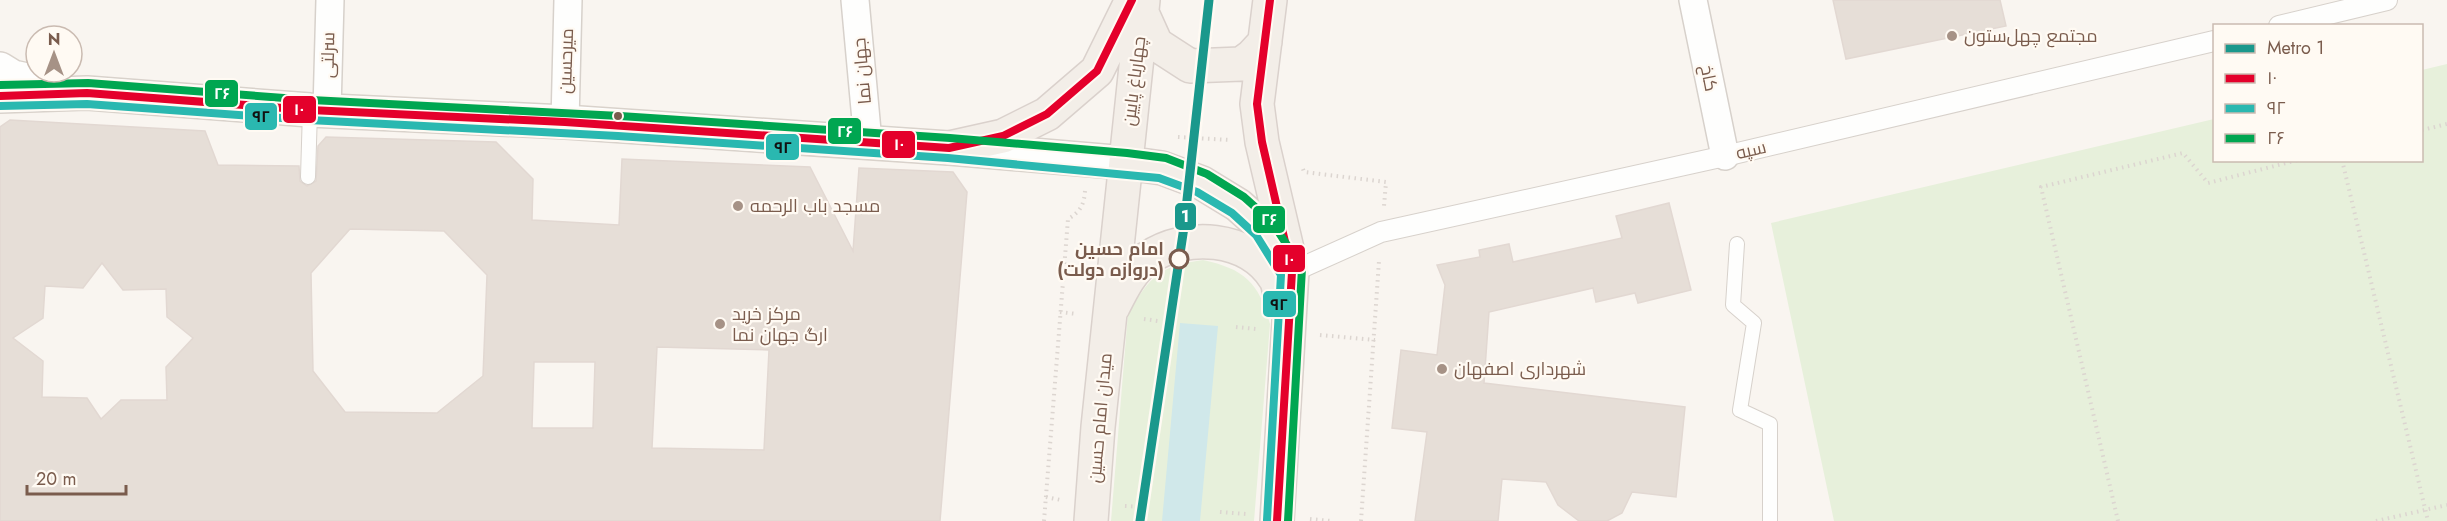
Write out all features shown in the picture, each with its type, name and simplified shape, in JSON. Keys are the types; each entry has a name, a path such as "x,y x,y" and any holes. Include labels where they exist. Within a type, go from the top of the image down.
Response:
{"main road":[{"path":"1270,0 1257,104 1262,142 1292,272"},
{"path":"949,148 1003,136 1047,114 1096,70 1139,4"},
{"path":"1139,4 1156,44 1190,66 1241,64 1265,42"},
{"name":"چهارباغ پایین","path":"1126,163 1139,4"},
{"path":"0,69 14,76 87,93"},
{"path":"0,96 87,93 318,110 565,122 868,142 1126,163 1162,168 1202,183 1238,205 1264,228 1292,272"},
{"name":"میدان امام حسین","path":"1091,521 1093,314 1126,163"},
{"name":"میدان امام حسین","path":"1093,314 1146,259 1167,248 1190,242 1214,242 1237,248 1257,260 1276,279 1288,332"},
{"name":"میدان امام حسین","path":"1277,521 1292,272"}],"street":[{"name":"سرلتی","path":"318,110 330,0"},
{"name":"میرحسین","path":"565,122 568,0"},
{"name":"جهان نما","path":"855,0 868,142"},
{"name":"کاخ","path":"1693,0 1725,156"},
{"path":"2287,24 2387,0"},
{"name":"سپه","path":"1292,272 1381,232 1725,156 2213,41"}],"lane":[{"path":"309,177 318,110"},
{"path":"1737,244 1733,305 1754,322 1740,410 1770,424 1770,521"}],"path":[{"path":"2423,130 2447,124"},
{"path":"2118,521 2041,187 2183,153 2208,183 2290,162"},
{"path":"1044,521 1068,219 1078,214 1084,202 1089,160"},
{"path":"2342,162 2428,521"},
{"path":"1361,521 1381,232"},
{"path":"1060,312 1093,314"},
{"path":"1046,498 1063,501"},
{"path":"2376,521 2447,505"}],"green space":[{"path":"2447,64 2447,521 1834,521 1771,223 2213,119 2213,162 2423,162 2423,70"},
{"path":"1203,260 1229,268 1248,280 1261,298 1270,324 1254,521 1111,521 1128,313 1143,290 1158,275 1188,262"}],"water":[{"path":"1180,323 1218,326 1200,521 1162,521"}],"building":[{"path":"1833,0 2000,0 2006,26 1846,59"},
{"name":"مرکز خرید ارگ جهان نما","path":"10,120 205,131 218,165 299,166 300,181 307,186 316,181 318,146 326,137 496,142 533,179 532,220 619,225 622,159 810,167 853,251 859,168 953,172 967,192 940,521 0,521 0,127","holes":["350,229 444,231 487,275 483,376 437,413 345,412 313,371 311,273","102,263 123,290 166,289 167,317 193,338 166,367 167,400 121,400 101,419 87,398 42,397 43,361 13,338 43,318 45,286 83,288","657,347 769,350 764,450 652,448","534,362 595,362 593,428 532,428"]},
{"name":"شهرداری اصفهان","path":"1669,203 1691,290 1638,303 1635,293 1596,302 1593,288 1489,312 1484,383 1685,407 1676,497 1632,492 1622,513 1607,521 1579,521 1558,505 1546,482 1502,479 1498,521 1415,521 1427,432 1392,428 1401,350 1437,355 1445,285 1437,265 1480,257 1479,250 1509,244 1513,262 1622,238 1616,216"}],"metro line":[{"name":"1","path":"1140,521 1184,227 1209,0"}],"transit line":[{"name":"۱۰","path":"0,96 87,93 310,110 565,122 949,148 1003,136 1047,114 1097,71 1132,0"},
{"name":"۱۰","path":"1270,0 1257,104 1262,142 1292,272 1277,521"},
{"name":"۲۶","path":"0,85 88,83 311,100 620,116 950,138 1166,158 1207,174 1244,197 1272,222 1302,268 1288,521"},
{"name":"۹۲","path":"0,106 87,104 309,120 618,136 948,158 1159,178 1197,192 1232,213 1256,235 1281,275 1267,520"}],"place":[{"name":"مجتمع چهل‌ستون","path":"1952,36"},
{"name":"مسجد باب الرحمه","path":"738,206"},
{"name":"امام حسین (دروازه دولت)","path":"1179,259"},
{"name":"مرکز خرید ارگ جهان نما","path":"720,324"},
{"name":"شهرداری اصفهان","path":"1442,369"}]}
